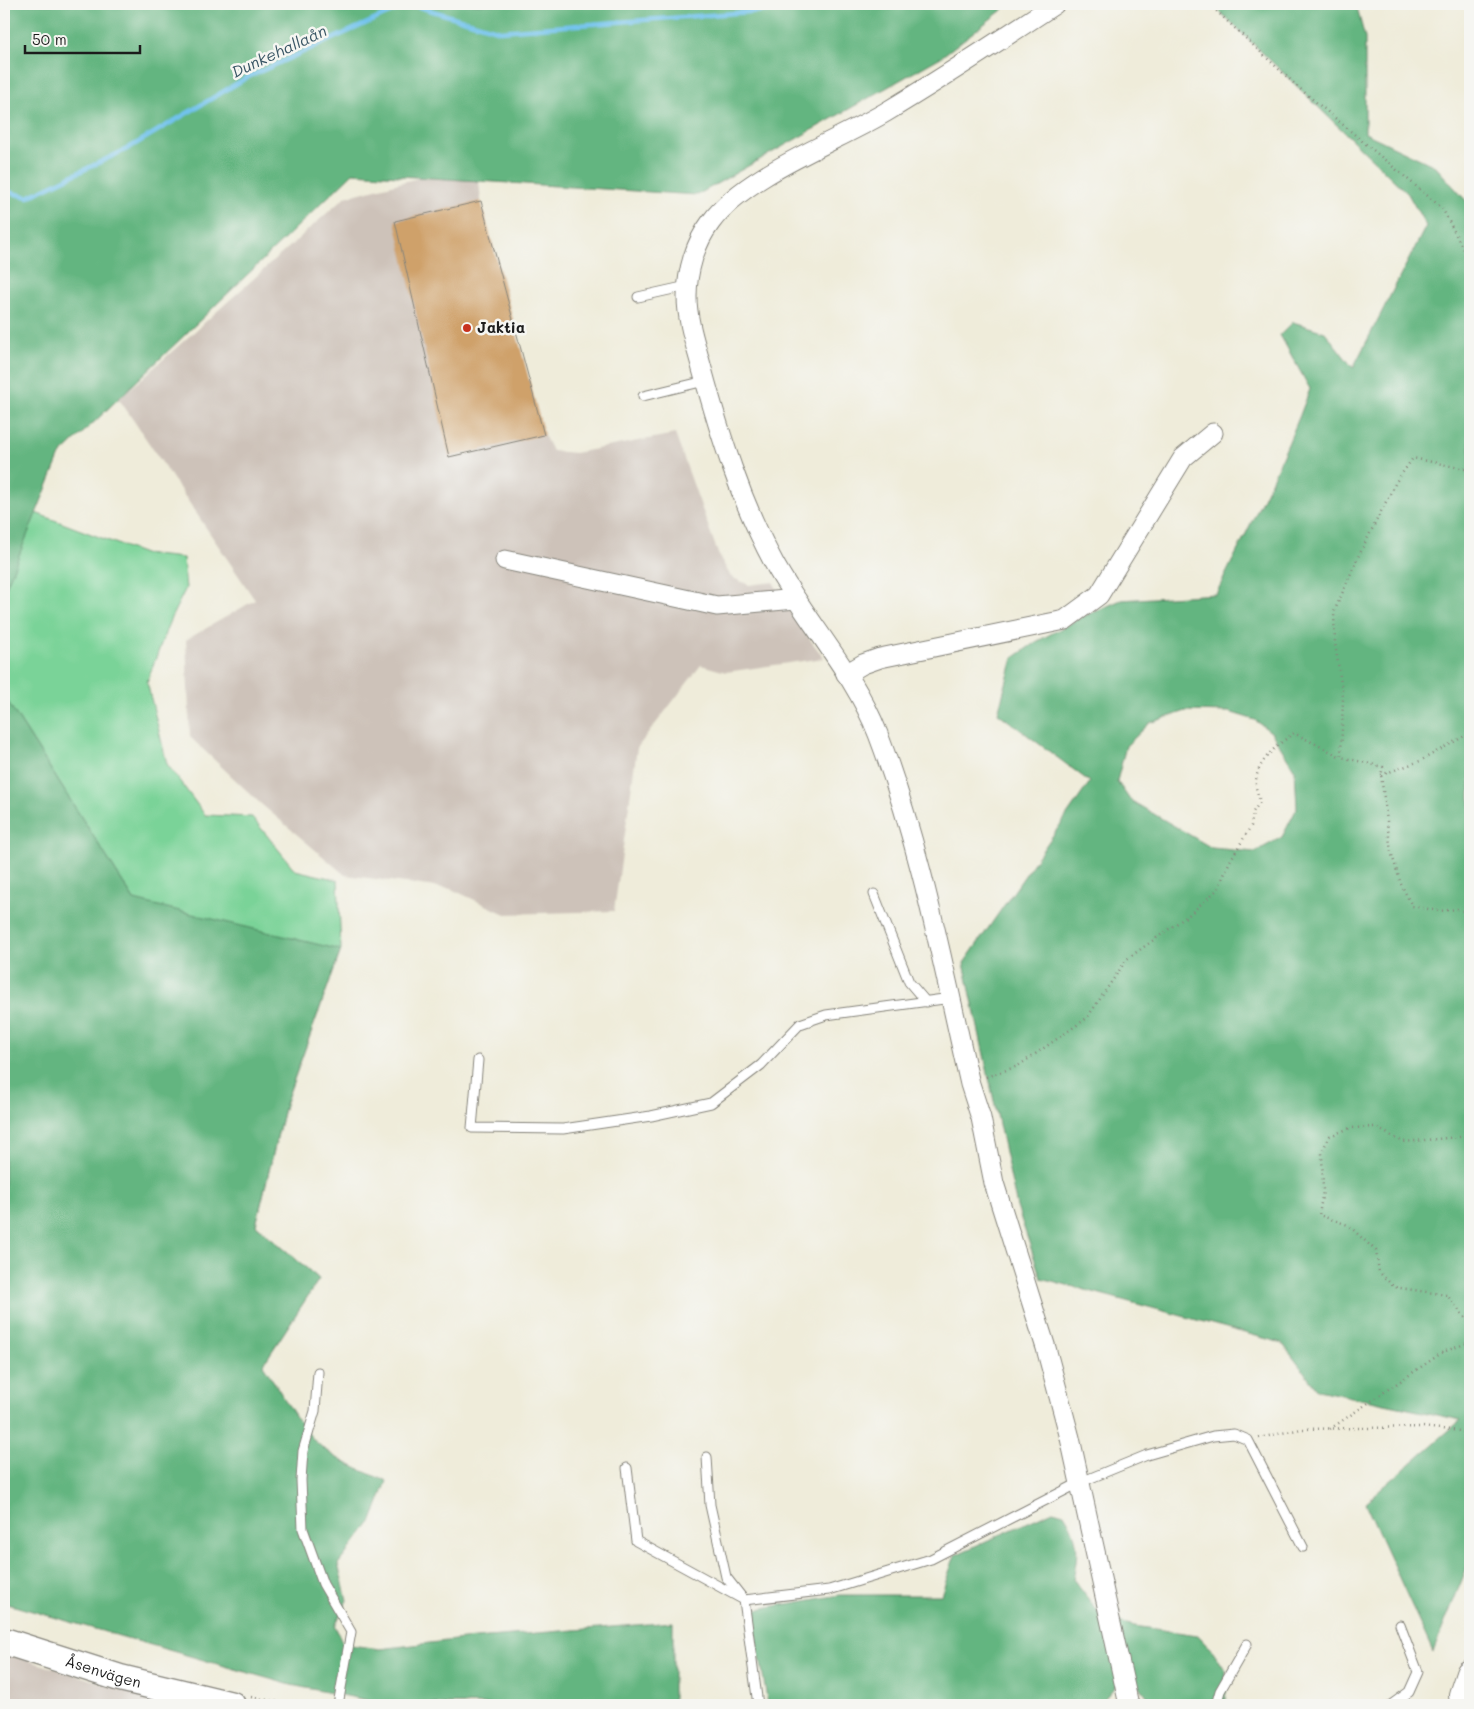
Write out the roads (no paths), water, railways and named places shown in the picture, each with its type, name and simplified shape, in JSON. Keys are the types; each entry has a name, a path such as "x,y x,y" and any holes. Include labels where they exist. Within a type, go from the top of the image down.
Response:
{"highway":[{"path":"1464,1705 1463,1695 1470,1674"}],"street":[{"path":"1055,4 969,61 883,114 774,171 736,196 711,221 698,244 688,275 687,286 690,326 734,474 773,561 846,674 877,730 905,810 970,1084 981,1118 994,1183 1046,1348 1081,1482 1129,1705"},
{"path":"846,674 863,664 880,658 1065,620 1099,595 1183,458 1213,433"},
{"path":"505,560 717,606 796,599"},
{"name":"Åsenvägen","path":"4,1641 120,1678 232,1705"}],"lane":[{"path":"638,297 687,286"},
{"path":"643,396 705,381"},
{"path":"874,894 910,982 926,1002"},
{"path":"478,1060 472,1128 563,1128 651,1116 712,1103 761,1065 800,1024 826,1015 951,998"},
{"path":"318,1372 315,1411 303,1451 301,1480 303,1528 322,1584 351,1632 338,1705"},
{"path":"627,1468 636,1541 744,1600 829,1590 931,1559 1081,1482 1147,1455 1189,1441 1234,1434 1248,1440 1303,1547"},
{"path":"707,1457 710,1505 726,1577 744,1600 758,1705"},
{"path":"1391,1705 1409,1692 1418,1672 1400,1625"},
{"path":"1216,1705 1220,1691 1247,1644"}],"waterway":[{"name":"Dunkehallaån","path":"4,191 28,197 127,149 246,78 409,4 500,31 775,10 791,4"}],"place":[{"name":"Jaktia","path":"467,328"}]}
